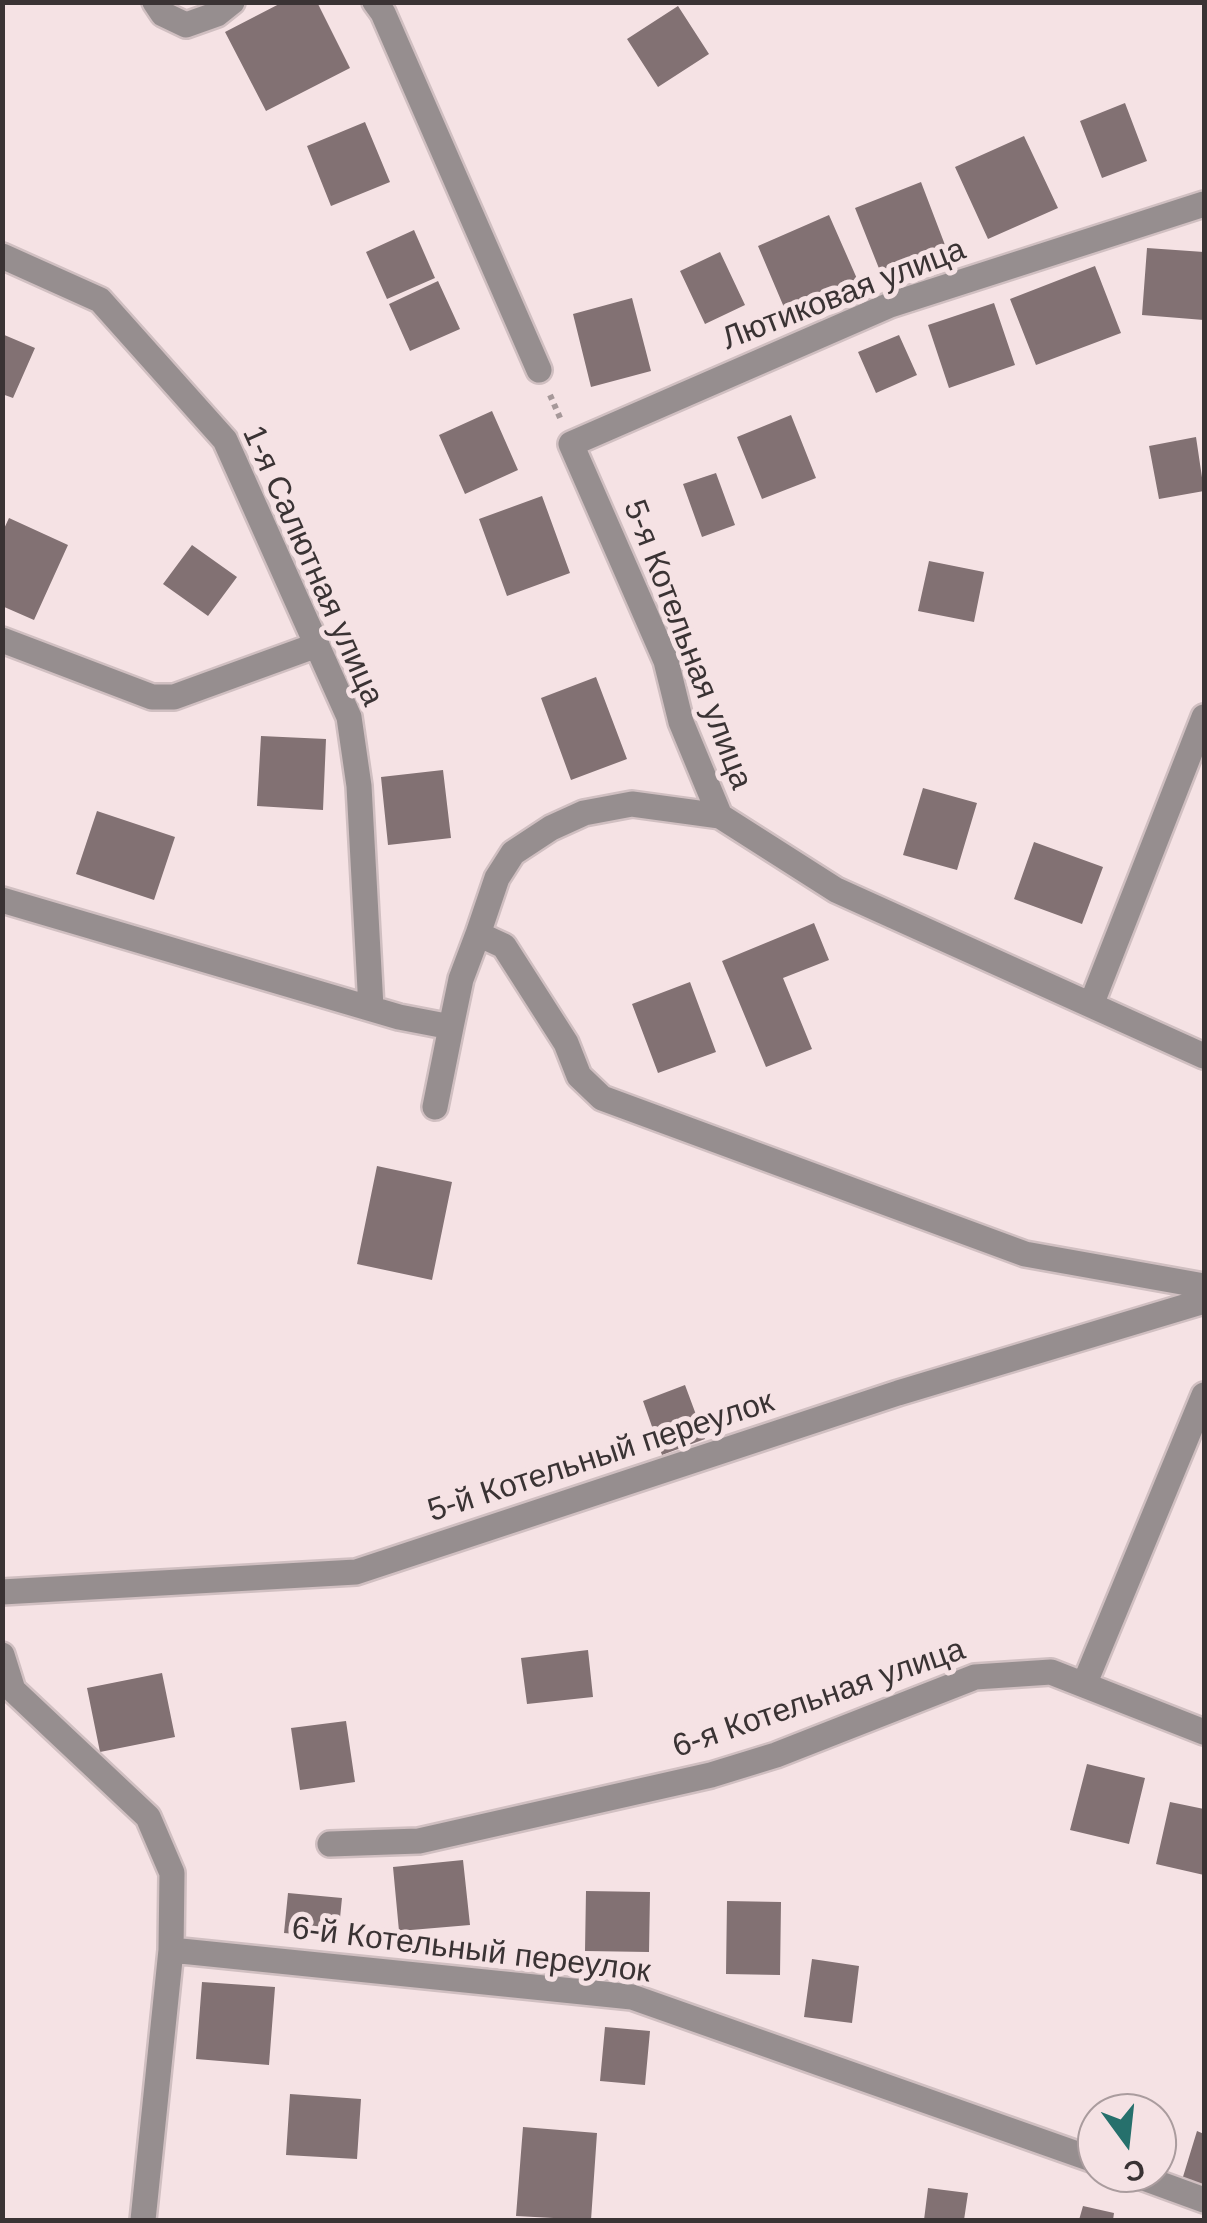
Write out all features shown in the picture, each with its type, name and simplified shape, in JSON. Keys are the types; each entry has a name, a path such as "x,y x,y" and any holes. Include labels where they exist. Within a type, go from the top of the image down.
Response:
{"street":[{"path":"155,2 163,14 186,25 232,2"},
{"path":"374,2 384,13 539,370"},
{"name":"Лютиковая улица","path":"571,444 890,305 1204,204"},
{"name":"1-я Салютная улица","path":"2,256 100,300 225,440 348,717 354,752 370,1008"},
{"name":"5-я Котельная улица","path":"571,444 666,661 681,722 720,816 836,890 1204,1056"},
{"path":"2,640 152,697 174,697 317,645"},
{"path":"1091,1005 1204,717"},
{"path":"435,1108 460,979 497,878 513,853 550,828 584,813 632,804 720,816"},
{"path":"2,900 370,1008 451,1026"},
{"path":"478,934 504,946 566,1043 579,1076 602,1098 1024,1254 1204,1286"},
{"name":"5-й Котельный переулок","path":"2,1592 356,1572 898,1393 1204,1301"},
{"path":"1084,1684 1204,1395"},
{"path":"2,1655 13,1690 148,1817 172,1873 171,1950 143,2220"},
{"name":"6-я Котельная улица","path":"330,1844 420,1840 711,1775 776,1755 974,1677 1052,1672 1204,1732"},
{"name":"6-й Котельный переулок","path":"171,1950 632,1998 1077,2154"},
{"path":"1177,2190 1204,2200"}],"path":[{"path":"539,370 571,444"}],"building":[{"path":"283,2 317,2 350,68 266,111 225,32"},
{"path":"678,6 709,54 658,87 627,39"},
{"path":"1125,103 1147,161 1102,178 1080,121"},
{"path":"365,122 390,182 331,206 307,146"},
{"path":"1024,136 1058,208 988,239 955,167"},
{"path":"921,182 945,245 880,271 855,208"},
{"path":"829,215 858,281 786,312 758,246"},
{"path":"414,230 435,278 387,299 366,252"},
{"path":"1147,248 1204,252 1204,320 1142,315"},
{"path":"720,252 745,305 705,324 680,271"},
{"path":"1095,266 1121,333 1036,365 1010,299"},
{"path":"438,281 460,329 410,351 389,304"},
{"path":"632,298 651,371 591,387 573,314"},
{"path":"994,303 1015,365 949,388 928,325"},
{"path":"2,334 35,348 13,398 2,394"},
{"path":"899,335 917,375 876,393 858,352"},
{"path":"492,411 518,470 465,494 439,435"},
{"path":"791,415 816,478 762,499 737,437"},
{"path":"1196,437 1204,491 1159,499 1149,446"},
{"path":"716,473 735,525 702,537 683,484"},
{"path":"542,496 570,573 507,596 479,519"},
{"path":"9,518 68,545 34,620 2,606 2,533"},
{"path":"192,545 237,577 208,616 163,584"},
{"path":"929,561 984,572 974,622 918,611"},
{"path":"596,677 627,759 571,780 541,698"},
{"path":"261,736 326,739 323,810 257,806"},
{"path":"443,770 451,838 388,845 381,777"},
{"path":"923,788 977,803 957,870 903,855"},
{"path":"97,811 175,837 154,900 76,874"},
{"path":"1034,842 1103,867 1082,924 1014,899"},
{"path":"814,923 829,960 783,978 812,1049 766,1067 722,961"},
{"path":"690,982 716,1052 658,1073 632,1004"},
{"path":"377,1166 452,1182 432,1280 357,1264"},
{"path":"685,1385 705,1439 662,1455 643,1401"},
{"path":"588,1650 593,1697 527,1704 521,1658"},
{"path":"162,1673 175,1737 100,1752 87,1688"},
{"path":"346,1721 355,1782 300,1790 291,1728"},
{"path":"1087,1764 1145,1778 1129,1844 1070,1830"},
{"path":"1170,1802 1204,1809 1204,1875 1156,1864"},
{"path":"463,1860 470,1925 399,1931 393,1867"},
{"path":"586,1891 650,1892 649,1952 585,1951"},
{"path":"288,1893 342,1898 338,1938 284,1933"},
{"path":"727,1901 781,1902 780,1975 726,1974"},
{"path":"812,1959 859,1966 852,2023 804,2017"},
{"path":"202,1982 275,1987 269,2065 196,2059"},
{"path":"605,2027 650,2031 645,2085 600,2081"},
{"path":"290,2094 361,2099 357,2159 286,2155"},
{"path":"523,2127 597,2133 591,2220 516,2216"},
{"path":"1197,2131 1204,2134 1204,2188 1182,2180"},
{"path":"928,2188 968,2193 964,2220 924,2220"},
{"path":"1083,2206 1114,2213 1113,2220 1079,2220"}]}
